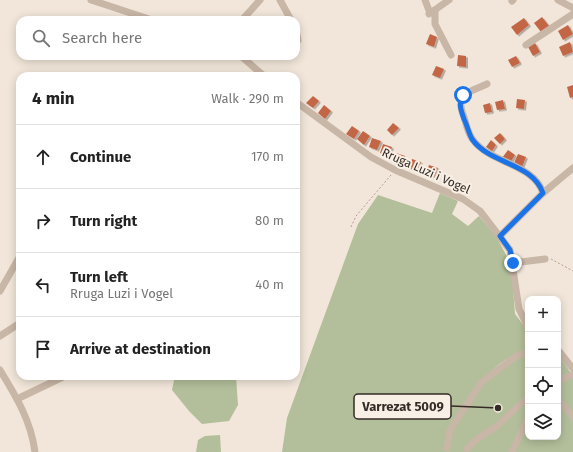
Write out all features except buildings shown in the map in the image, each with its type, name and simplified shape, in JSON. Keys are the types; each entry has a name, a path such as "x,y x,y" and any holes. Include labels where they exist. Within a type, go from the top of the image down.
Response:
{"street":[{"path":"91,0 140,16"},
{"path":"246,16 260,0"},
{"path":"280,0 289,16"},
{"path":"425,0 435,24 452,55"},
{"path":"431,12 449,0"},
{"path":"562,1 573,8"},
{"path":"526,45 573,14"},
{"path":"246,60 259,72"},
{"path":"487,84 463,95 460,99 459,106 472,139 488,152 528,173 536,180 543,193"},
{"name":"Rruga Luzi i Vogel","path":"300,105 371,158 469,202 480,211 510,250 519,309 525,321"},
{"path":"500,236 543,193 573,168"},
{"path":"513,263 546,259"},
{"path":"0,291 16,263"},
{"path":"0,336 16,326"},
{"path":"446,448 450,430 481,383 516,356 525,353"},
{"path":"561,353 573,369"},
{"path":"0,370 17,399 31,430 35,452"},
{"path":"561,379 573,375"},
{"path":"17,399 57,380"},
{"path":"467,449 477,439 497,426 525,400"},
{"path":"561,404 573,418"},
{"path":"512,452 525,424"}],"path":[{"path":"351,227 356,216 395,170"},
{"path":"546,259 552,259 573,271"}],"green space":[{"path":"440,193 458,201 452,214 468,226 479,216 497,238 511,264 515,314 525,327 525,350 501,363 481,383 465,407 451,433 482,385 511,362 525,355 525,440 561,440 561,359 573,376 573,452 282,452 287,418 358,224 378,195 432,213"},
{"path":"174,380 236,380 238,405 229,421 202,424 172,390"},
{"path":"220,435 221,452 196,452 198,440 205,436"}],"place":[{"name":"Varrezat 5009","path":"498,408"}],"route":[{"path":"463,95 460,99 459,106 472,139 480,147 498,159 528,173 536,180 543,193 532,206 500,236 510,250 513,263"}]}
